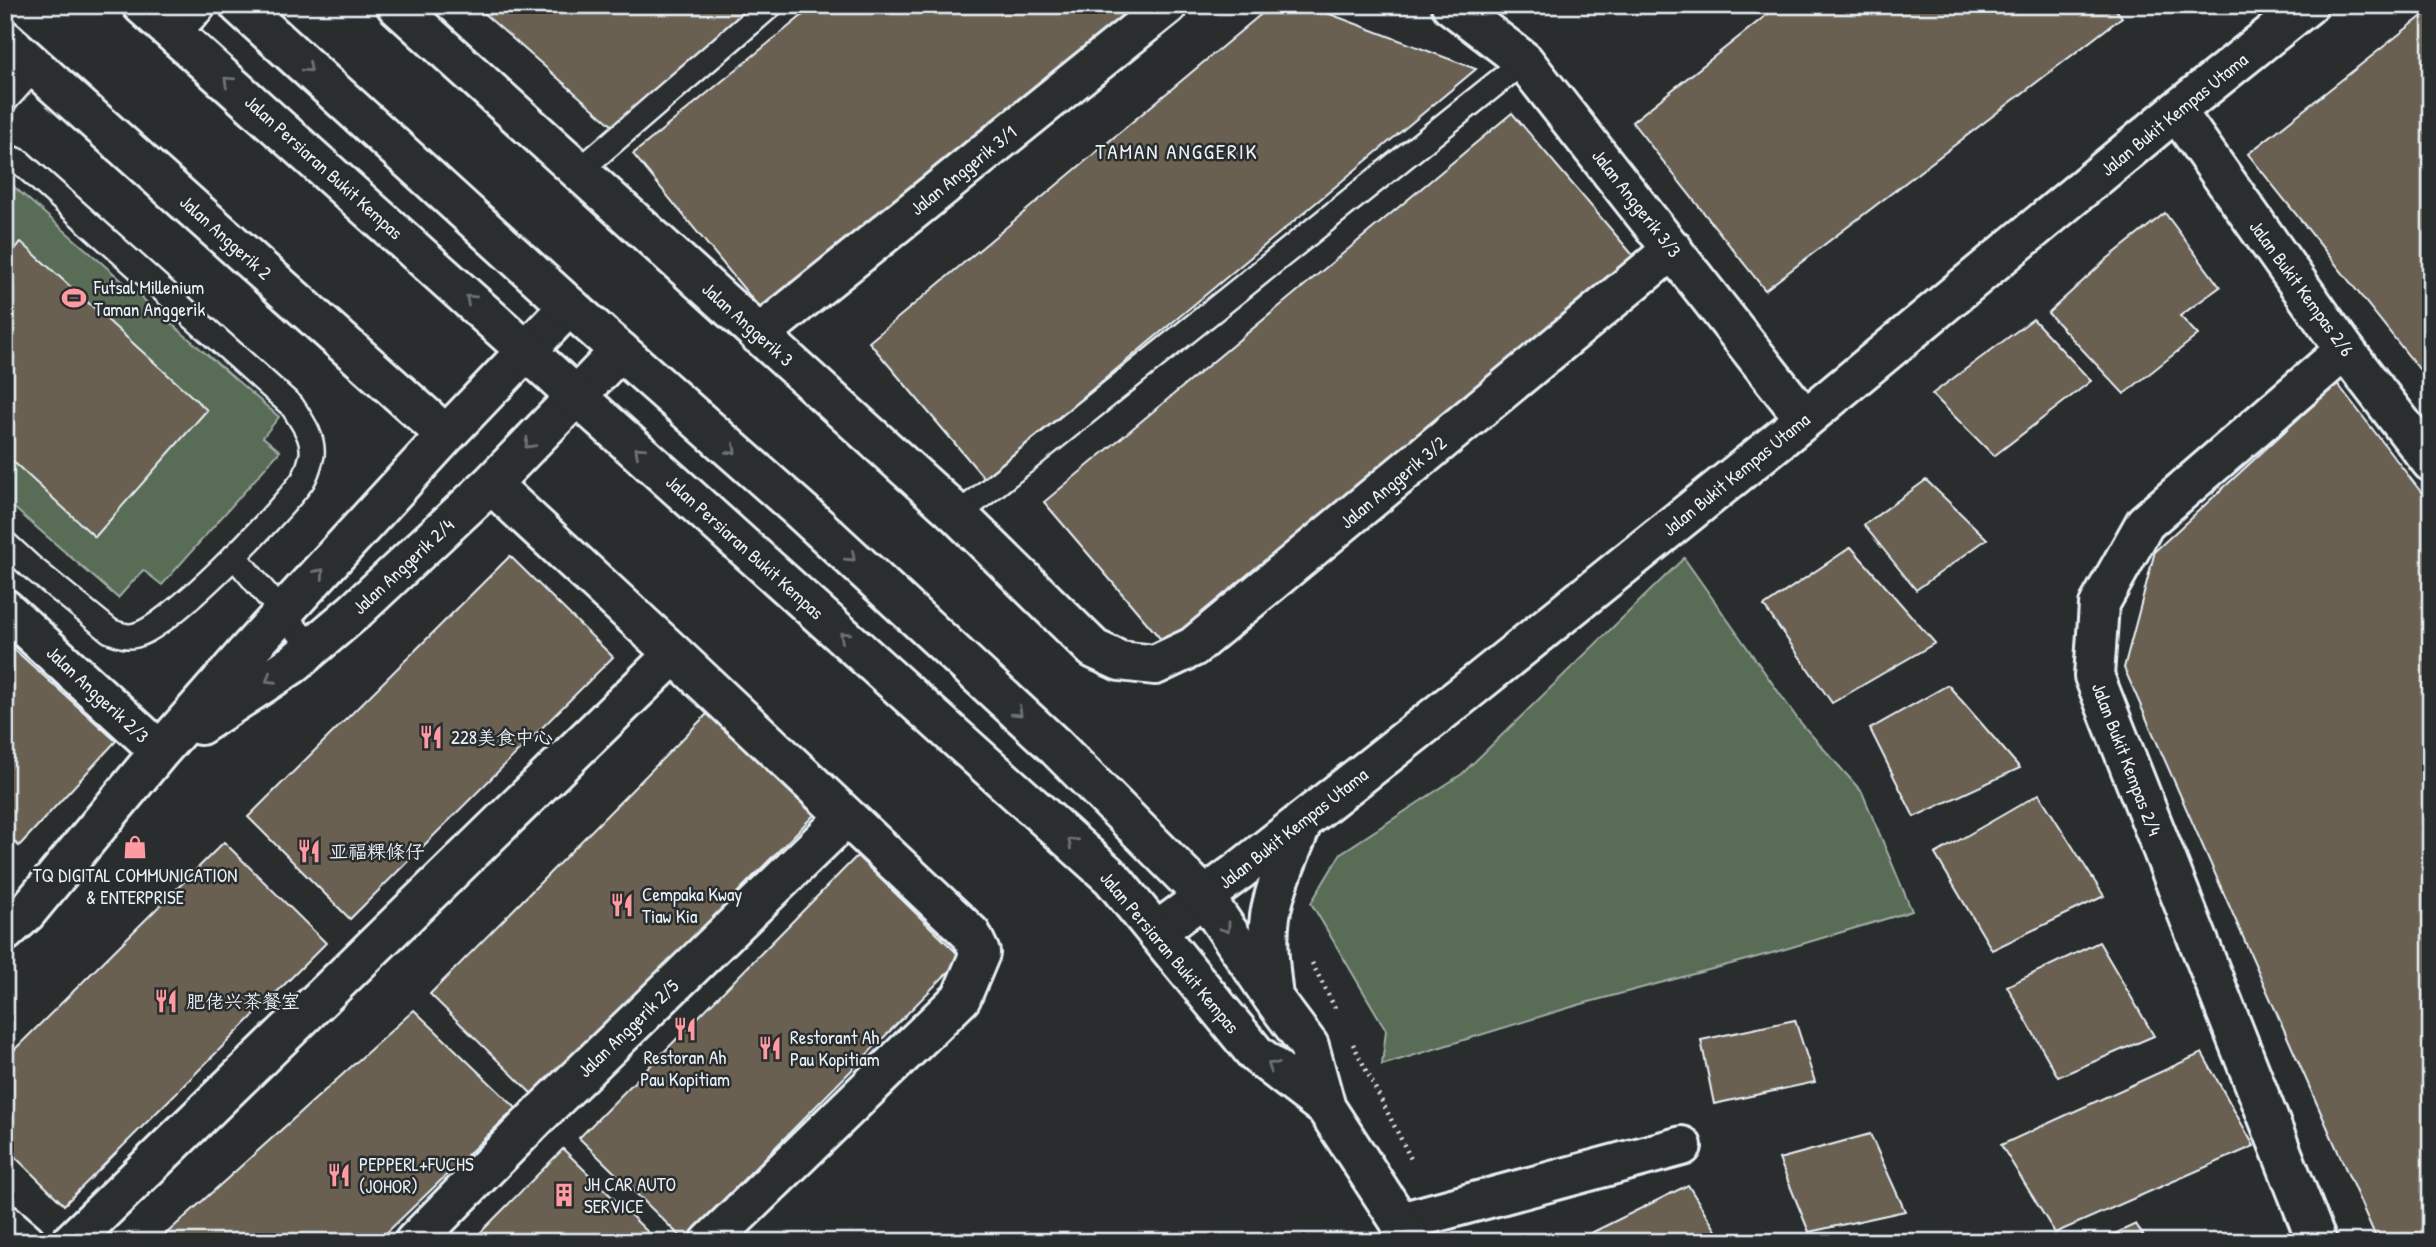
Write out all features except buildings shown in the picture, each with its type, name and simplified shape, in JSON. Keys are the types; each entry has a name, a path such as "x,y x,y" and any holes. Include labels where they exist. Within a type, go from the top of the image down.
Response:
{"street":[{"name":"Jalan Persiaran Bukit Kempas","path":"142,5 184,18 526,349 1112,878 1256,1054 1326,1108"},
{"name":"Jalan Persiaran Bukit Kempas","path":"239,5 569,306 801,511 1055,746 1204,895 1273,998 1309,1046 1326,1108 1407,1232"},
{"name":"Jalan Anggerik 3","path":"396,5 958,515 1094,649"},
{"name":"Jalan Anggerik 3/1","path":"759,335 1168,5"},
{"name":"Jalan Anggerik 3/3","path":"1451,5 1524,61 1805,419"},
{"name":"Jalan Bukit Kempas Utama","path":"1156,932 1302,823 1805,419 2308,5"},
{"name":"Jalan Anggerik 2","path":"5,40 446,435"},
{"name":"Jalan Bukit Kempas 2/6","path":"2176,111 2345,350 2431,462"},
{"name":"Jalan Anggerik 3/2","path":"1094,649 1119,661 1155,665 1193,648 1673,249"},
{"name":"Jalan Anggerik 2/4","path":"12,913 446,435 569,306"},
{"name":"Jalan Bukit Kempas 2/4","path":"2317,1242 2094,676 2099,605 2145,523 2345,350"},
{"name":"Jalan Anggerik 2/4","path":"160,751 293,664 312,648 491,484 620,351"},
{"path":"491,484 971,934 981,953 961,998 710,1242"},
{"name":"Jalan Anggerik 2/3","path":"5,609 160,751"},
{"path":"71,1242 674,654"},
{"name":"Jalan Anggerik 2/5","path":"414,1242 540,1114 846,817"},
{"path":"1273,998 1270,915 1302,823"},
{"path":"1407,1232 1682,1146"},
{"path":"5,1224 26,1242"}],"lane":[{"path":"579,171 771,5"},
{"path":"958,515 1524,61"},
{"path":"5,102 36,67"},
{"path":"5,156 19,161 292,406 307,429 312,453 302,482 234,556 161,623 135,636 110,631 5,543"},
{"path":"234,556 312,648"}],"green space":[{"name":"Futsal Millenium Taman Anggerik","path":"5,179 279,417 263,437 280,451 162,585 143,570 118,598 5,500"},
{"path":"1684,558 1799,721 1862,792 1912,911 1772,953 1578,1005 1382,1065 1386,1030 1311,903 1341,853 1462,774"}],"place":[{"name":"Futsal Millenium Taman Anggerik","path":"74,298"},
{"name":"228美食中心","path":"431,737"},
{"name":"TQ DIGITAL COMMUNICATION & ENTERPRISE","path":"135,847"},
{"name":"亚福粿條仔","path":"309,851"},
{"name":"Cempaka Kway Tiaw Kia","path":"622,905"},
{"name":"肥佬兴茶餐室","path":"166,1001"},
{"name":"Restoran Ah Pau Kopitiam","path":"685,1029"},
{"name":"Restorant Ah Pau Kopitiam","path":"770,1048"},
{"name":"PEPPERL+FUCHS (JOHOR)","path":"339,1175"},
{"name":"JH CAR AUTO SERVICE","path":"564,1195"}],"district":[{"name":"TAMAN ANGGERIK","path":"1177,152"}]}
